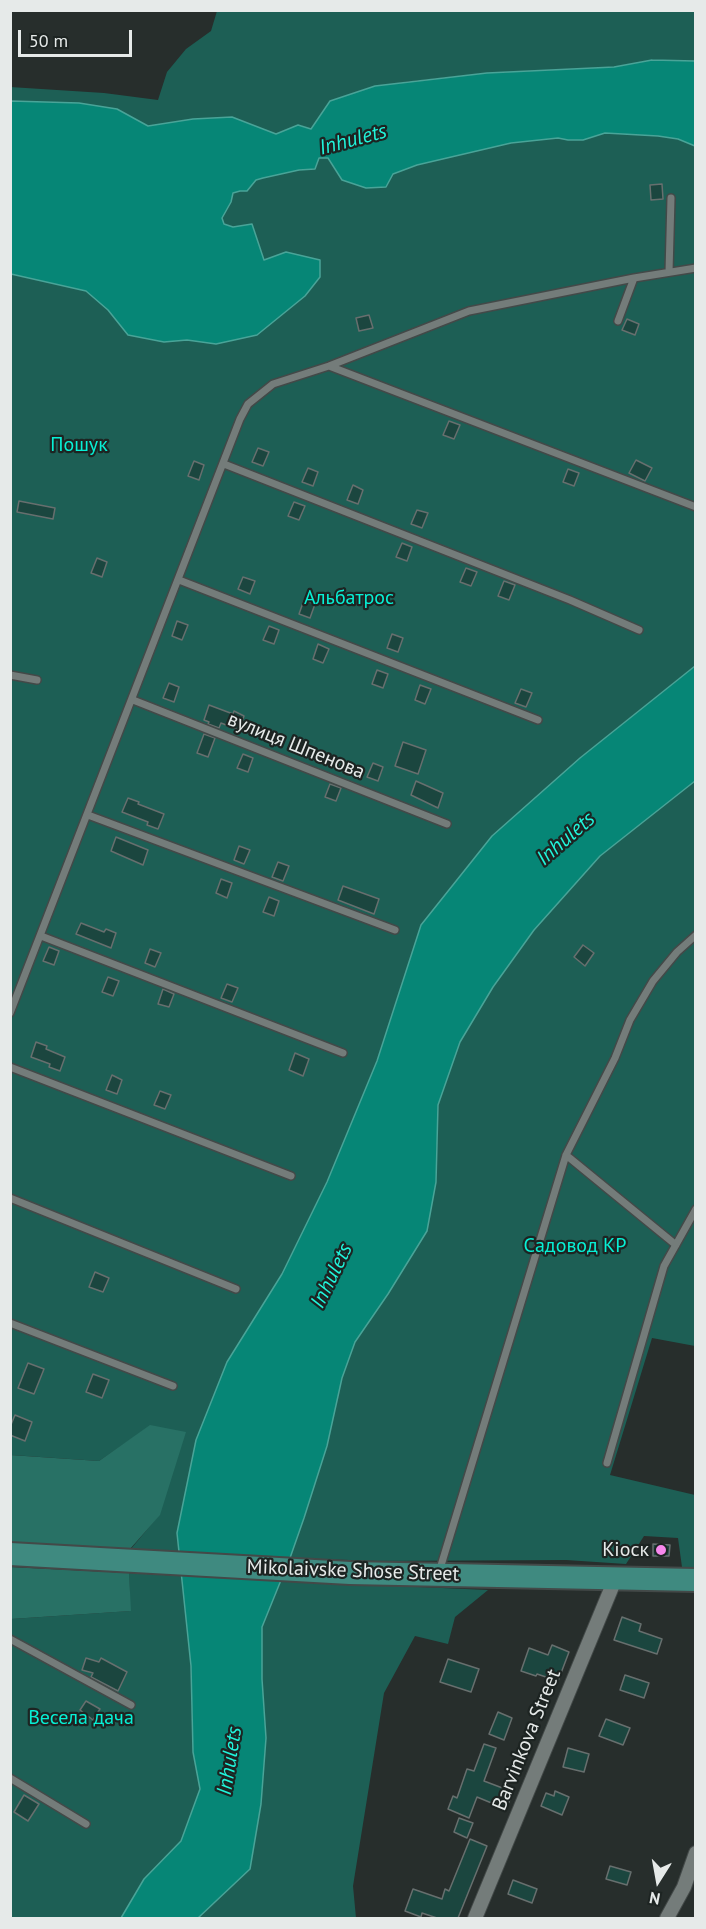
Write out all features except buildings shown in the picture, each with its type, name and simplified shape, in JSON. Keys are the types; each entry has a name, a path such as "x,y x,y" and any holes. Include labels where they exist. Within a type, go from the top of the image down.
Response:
{"main road":[{"name":"Mikolaivske Shose Street","path":"10,1554 350,1573 696,1580"}],"street":[{"name":"Barvinkova Street","path":"475,1918 616,1577"},
{"path":"667,1918 684,1887 696,1853"}],"lane":[{"path":"669,272 671,198"},
{"path":"10,1013 240,419 248,404 273,384 329,366 469,311 696,268"},
{"path":"618,321 634,278"},
{"path":"329,366 696,507"},
{"path":"224,464 570,600 639,630"},
{"path":"179,580 537,720"},
{"path":"10,675 37,680"},
{"name":"вулиця Шпенова","path":"133,699 447,824"},
{"path":"88,815 395,930"},
{"path":"438,1574 566,1155 615,1058 630,1020 653,981 677,952 696,935"},
{"path":"40,936 342,1053"},
{"path":"10,1067 291,1176"},
{"path":"566,1155 676,1245"},
{"path":"10,1198 236,1289"},
{"path":"607,1463 664,1266 696,1209"},
{"path":"10,1323 173,1386"},
{"path":"10,1639 131,1705"},
{"path":"10,1778 86,1824"}],"green space":[{"path":"217,11 695,11 695,61 652,60 614,67 487,73 404,82 330,101 311,129 298,125 254,144 11,111 10,87 104,93 158,100 167,72 186,49 211,31"},
{"name":"Альбатрос","path":"622,126 678,139 695,146 695,666 580,758 377,1061 327,1182 282,1274 177,1533 179,1552 130,1550 160,1514 150,1426 99,1461 11,1455 10,274 56,284 263,268 223,235 209,208 268,171 319,158 328,158 338,174 403,156"},
{"name":"Садовод КР","path":"695,781 695,1346 652,1338 610,1475 695,1495 695,1568 682,1567 678,1538 644,1536 626,1564 566,1560 377,1561 290,1558 327,1446 342,1378 355,1342 388,1294 436,1182 438,1105 460,1042 493,987 534,930 600,856"},
{"name":"Весела дача","path":"129,1573 182,1576 191,1666 193,1752 200,1789 181,1841 144,1879 121,1918 11,1918 11,1619 130,1611"},
{"path":"281,1581 488,1590 455,1617 448,1644 415,1636 384,1693 353,1886 356,1918 198,1918 250,1869 261,1804 266,1738 262,1679 262,1627"}],"shaded area":[{"path":"150,1425 186,1432 160,1515 130,1549 129,1562 11,1554 10,1455 99,1461"},
{"path":"10,1567 129,1573 131,1611 11,1619"}],"water":[{"name":"Inhulets","path":"652,60 695,61 695,146 678,139 658,136 605,133 583,140 558,138 511,143 417,165 393,174 386,187 366,188 342,180 328,158 319,158 315,169 299,170 256,180 247,191 233,193 222,218 224,224 233,227 252,224 264,260 286,252 320,260 320,277 305,296 257,335 216,344 187,340 164,342 128,335 108,310 86,291 11,274 11,101 79,103 117,109 148,126 193,119 232,117 276,134 298,125 311,129 330,101 375,86 487,73 614,67"},
{"name":"Inhulets","path":"695,666 695,781 600,856 534,930 493,987 460,1042 438,1105 436,1182 427,1231 355,1342 342,1378 327,1446 304,1518 262,1627 262,1679 266,1738 261,1804 250,1869 198,1918 121,1918 144,1879 181,1841 200,1789 193,1752 191,1666 177,1533 196,1440 227,1362 282,1274 327,1182 377,1061 421,925 492,836 580,758"}],"place":[{"name":"Кіоск","path":"661,1550"}],"park label":[{"name":"Пошук","path":"79,445"}]}
